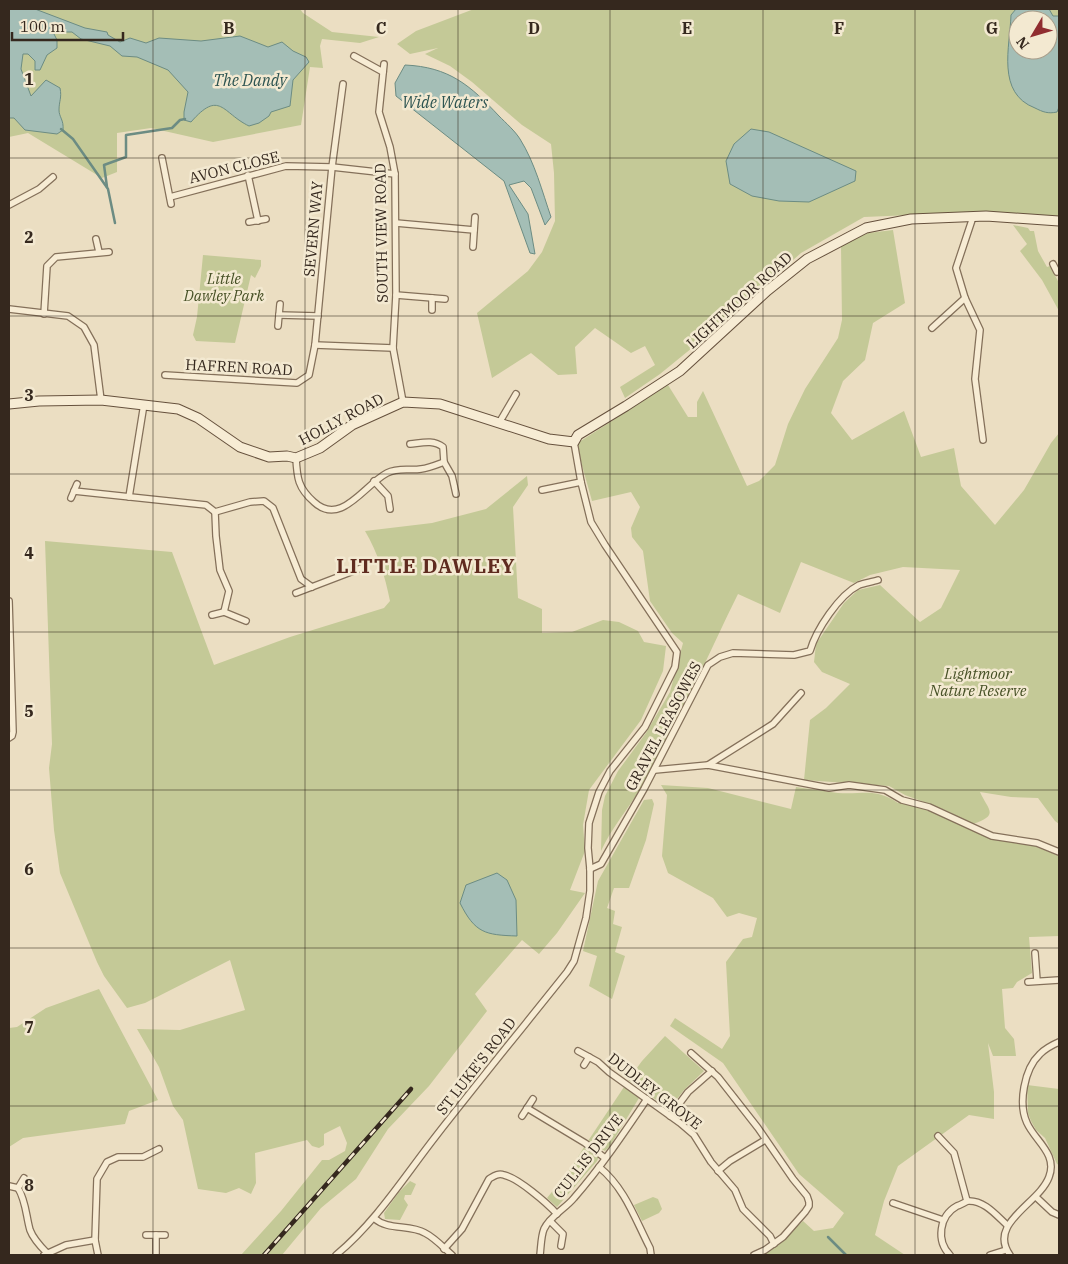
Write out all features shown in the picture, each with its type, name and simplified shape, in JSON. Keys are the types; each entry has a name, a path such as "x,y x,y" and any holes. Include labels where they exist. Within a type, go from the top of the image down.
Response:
{"street":[{"path":"354,56 383,72"},
{"name":"SOUTH VIEW ROAD","path":"384,64 379,112 390,147 395,174 396,295 393,348 403,402"},
{"name":"SEVERN WAY","path":"310,375 315,345 332,166 343,84"},
{"name":"AVON CLOSE","path":"162,158 170,200 248,175 286,166 332,166 395,174"},
{"path":"248,175 258,221"},
{"path":"9,205 39,189 53,177"},
{"path":"473,246 475,217"},
{"path":"973,217 956,268 965,298 980,330 975,379 983,440"},
{"name":"LIGHTMOOR ROAD","path":"574,442 578,435 680,371 767,291 807,259 866,228 912,219 973,217 1059,221"},
{"path":"249,222 266,219"},
{"path":"396,223 474,230"},
{"path":"96,239 99,252"},
{"path":"44,314 47,266 56,256 109,252"},
{"path":"1053,264 1058,273"},
{"path":"396,295 444,299"},
{"path":"432,298 432,310"},
{"path":"932,328 965,298"},
{"path":"278,326 280,304"},
{"path":"9,309 68,316 84,327 94,345 101,400"},
{"path":"279,315 318,316"},
{"path":"315,345 393,348"},
{"name":"HAFREN ROAD","path":"165,375 297,383 310,375"},
{"path":"499,423 516,394"},
{"name":"HOLLY ROAD","path":"9,404 39,401 101,400 178,409 198,418 240,446 269,457 288,456 296,458 320,448 352,425 403,402 440,404 549,439 574,442"},
{"path":"128,497 144,404"},
{"path":"410,444 430,442 437,443 443,447 444,462 452,476 456,494"},
{"name":"ST LUKE'S ROAD","path":"336,1255 354,1240 374,1218 574,961 586,918 590,891 588,848 590,823 599,792 610,771 645,727 675,667 677,652 591,522 574,442"},
{"path":"296,458 296,472 300,486 312,501 325,509 340,510 374,481 396,470 424,469 444,462"},
{"path":"374,481 388,496 390,509"},
{"path":"542,490 581,482"},
{"path":"71,498 77,484"},
{"path":"74,491 206,505 215,512 220,570 229,591 224,612"},
{"path":"215,512 250,502 264,501 273,508 302,579 312,587"},
{"path":"296,593 364,567"},
{"name":"GRAVEL LEASOWES","path":"590,869 601,864 655,770 708,665 720,657 733,653 794,655 810,651 814,637 844,596 859,585 878,580"},
{"path":"9,601 14,732 9,738"},
{"path":"212,615 224,612 246,621"},
{"path":"708,765 772,724 801,693"},
{"path":"655,770 708,765 829,788 848,785 885,790 902,800 929,807 992,836 1037,843 1059,852"},
{"path":"1035,953 1037,982"},
{"path":"1028,982 1059,980"},
{"path":"1010,1255 1006,1250 1005,1234 1007,1225 1036,1197 1049,1177 1051,1167 1050,1158 1044,1146 1031,1130 1022,1110 1025,1085 1030,1069 1039,1055 1059,1042"},
{"name":"DUDLEY GROVE","path":"578,1051 598,1062 694,1135 711,1162 735,1190 743,1209 770,1236 774,1244"},
{"path":"690,1052 712,1071 758,1128 807,1196 809,1202 805,1212 783,1237 754,1255"},
{"name":"DUDLEY GROVE","path":"584,1065 589,1057"},
{"path":"670,1116 688,1092 712,1071"},
{"path":"522,1116 532,1099"},
{"name":"CULLIS DRIVE","path":"540,1255 544,1228 556,1214 574,1199 619,1142 647,1099"},
{"path":"527,1108 605,1158"},
{"path":"938,1136 954,1153 967,1201"},
{"path":"718,1171 730,1161 765,1140"},
{"path":"98,1255 95,1240 97,1179 107,1162 118,1158 143,1157 159,1149"},
{"path":"599,1167 611,1177 623,1192 650,1248 651,1255"},
{"path":"444,1249 462,1228 488,1178 496,1174 515,1180 549,1204 556,1214"},
{"path":"18,1188 24,1178"},
{"path":"9,1186 18,1188 23,1195 31,1232 46,1254 66,1245 95,1240"},
{"path":"1036,1197 1052,1212 1059,1215"},
{"path":"950,1255 943,1243 943,1220 951,1210 967,1201 978,1203 990,1209 1007,1225"},
{"path":"894,1203 943,1220"},
{"path":"374,1218 379,1223 387,1226 413,1228 426,1233 452,1255"},
{"path":"550,1221 563,1234 561,1246"},
{"path":"146,1235 165,1235"},
{"path":"156,1235 156,1255"},
{"path":"990,1255 1006,1250"}],"green space":[{"path":"9,9 300,9 332,32 379,37 360,43 322,39 320,46 323,68 310,67 301,125 213,142 151,128 117,133 117,172 102,178 28,133 9,137"},
{"path":"474,9 1059,9 1059,216 984,212 864,217 801,253 714,330 660,374 625,398 620,387 655,365 645,346 631,353 595,328 575,347 577,374 558,375 531,353 492,378 477,313 528,271 542,252 555,221 551,144 522,125 472,82 450,66 425,54 438,48 410,54 397,44 416,31"},
{"path":"1013,225 1034,231 1038,251 1047,267 1050,266 1059,283 1059,311 1042,280 1020,251 1027,244"},
{"name":"Lightmoor Nature Reserve","path":"893,230 905,303 873,323 865,360 843,381 831,413 852,440 904,411 921,457 954,448 961,486 995,525 1024,490 1051,443 1059,433 1059,824 1038,798 1011,797 980,792 990,811 987,818 973,824 945,810 905,795 889,786 804,780 810,720 826,708 850,684 822,672 814,662 816,644 844,603 858,590 880,585 920,622 941,608 960,570 903,567 870,575 854,583 801,562 780,613 738,594 668,739 642,786 601,851 602,810 605,796 618,771 646,733 670,692 683,643 672,633 650,601 643,551 632,537 631,528 640,507 631,492 592,501 576,444 668,385 688,417 697,417 697,402 703,391 747,486 759,481 775,465 788,424 805,389 838,338 842,320 841,245 868,233"},
{"name":"Little Dawley Park","path":"203,255 261,260 261,266 255,278 251,275 235,343 196,341 193,335 197,317"},
{"path":"527,476 528,485 513,507 518,598 542,609 542,633 572,632 603,620 619,622 638,631 644,642 666,646 663,671 641,720 589,790 583,825 585,851 570,890 585,893 557,933 539,954 522,940 475,994 487,1011 429,1086 388,1129 356,1179 321,1208 282,1255 241,1255 281,1211 322,1160 329,1160 345,1151 347,1143 340,1126 324,1134 324,1145 319,1148 312,1146 307,1140 255,1153 256,1183 251,1194 239,1188 226,1193 198,1189 183,1120 173,1106 159,1067 137,1029 180,1030 245,1010 230,960 145,1003 127,1008 104,976 97,962 60,873 54,830 49,768 52,744 45,541 172,552 214,665 290,637 384,608 390,601 386,583 377,556 365,531 432,523 486,509"},
{"path":"661,785 708,788 791,809 796,787 838,793 875,793 898,803 902,800 929,807 992,836 1037,843 1037,847 1059,856 1059,936 1029,937 1032,973 1017,982 1013,988 1002,989 1005,1028 1014,1039 1016,1056 993,1056 988,1043 994,1092 994,1119 969,1115 898,1166 884,1201 875,1235 905,1255 757,1255 779,1243 803,1221 814,1231 833,1228 844,1213 799,1174 723,1063 670,1026 675,1018 722,1049 730,1036 726,962 743,939 752,937 757,918 739,913 727,917 713,898 668,873 662,856 667,795"},
{"path":"652,799 654,804 646,840 629,888 614,888 607,908 615,911 613,924 622,927 615,952 625,956 612,999 589,986 597,956 583,951 598,881 644,800"},
{"path":"99,989 158,1100 129,1111 125,1124 23,1138 9,1147 9,1028 17,1027 46,1008"},
{"path":"665,1036 704,1071 684,1090 669,1109 628,1080 642,1061"},
{"path":"1027,1085 1059,1089 1059,1165 1045,1138 1036,1130 1031,1121 1028,1113"},
{"path":"624,1087 639,1098 610,1146 605,1151 588,1141"},
{"path":"584,1147 599,1156 597,1161 557,1207 547,1198 572,1167"},
{"path":"410,1181 416,1184 411,1195 405,1195 404,1199 408,1205 400,1220 385,1219 384,1213 399,1192"},
{"path":"653,1197 658,1199 662,1209 659,1213 642,1221 634,1205"}],"water":[{"name":"The Dandy","path":"9,9 35,9 85,28 107,32 108,35 120,42 130,38 146,43 159,38 201,41 240,36 268,47 282,42 293,51 306,57 309,62 293,80 290,106 271,112 269,116 259,123 249,126 226,110 215,105 208,107 191,122 184,120 188,92 168,70 137,57 122,56 110,46 81,39 72,32 53,32 57,40 57,48 47,55 40,70 35,70 35,61 28,54 23,54 21,69 31,96 46,80 60,88 59,110 63,130 57,134 25,130 14,118 9,118"},
{"path":"1016,9 1050,10 1015,10"},
{"path":"1059,16 1059,107 1057,112 1043,112 1023,101 1015,92 1008,68 1008,60 1058,60"},
{"name":"Wide Waters","path":"405,65 434,69 458,80 478,95 518,136 534,167 551,217 545,225 531,188 524,181 509,185 528,214 535,254 530,253 504,181 396,96 395,83"},
{"path":"751,129 769,132 856,171 855,181 809,202 779,201 752,196 730,184 726,161 734,144"},
{"path":"497,873 507,880 516,900 517,936 497,935 482,930 471,921 460,903 466,885"}],"waterway":[{"path":"107,187 104,165 126,157 126,135 172,128 180,120 185,119"},
{"path":"61,129 73,139 108,189 115,223"},
{"path":"828,1237 846,1255"}],"railway":[{"path":"264,1255 411,1089"}],"district":[{"name":"LITTLE DAWLEY","path":"426,565"}]}
